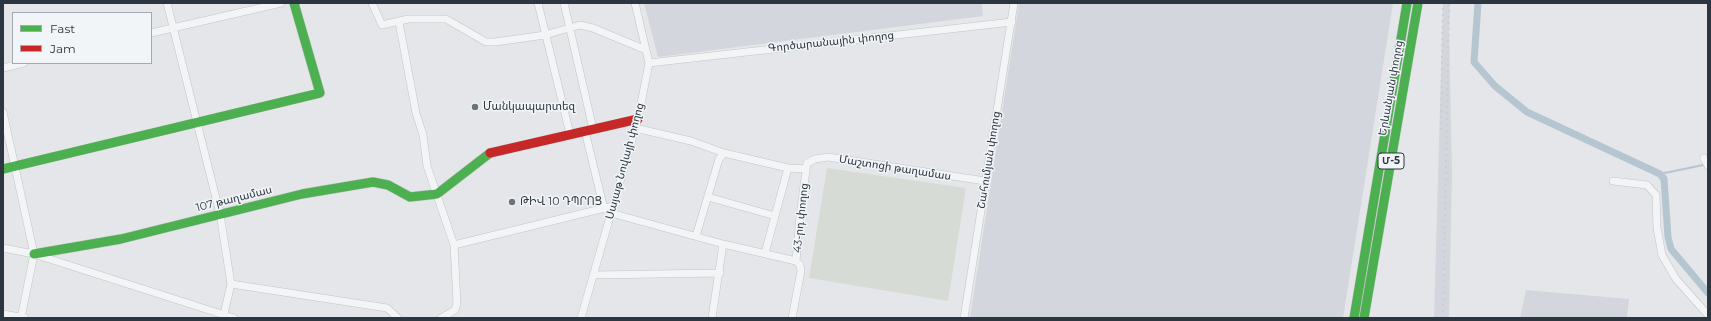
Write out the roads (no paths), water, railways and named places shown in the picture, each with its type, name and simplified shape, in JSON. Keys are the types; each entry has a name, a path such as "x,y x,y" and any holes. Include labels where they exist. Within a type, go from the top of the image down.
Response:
{"main road":[{"path":"3,169 320,93 294,3"},
{"name":"Երևանյան փողոց","path":"1354,318 1404,13 1407,3"},
{"name":"Երևանյան փողոց","path":"1364,318 1418,3"},
{"path":"1404,13 1416,15"},
{"path":"437,194 448,187 492,151 589,130 636,124"},
{"name":"107 թաղամաս","path":"34,254 121,239 302,194 372,182 388,185 410,198 437,194"}],"street":[{"path":"167,3 220,214 231,284 224,317"},
{"path":"152,33 281,3"},
{"path":"372,3 382,25 418,18 446,20 486,42 545,35 580,25 593,28 646,50"},
{"path":"538,3 570,134"},
{"path":"564,3 570,27 604,208"},
{"name":"Սայաթ Նովայի փողոց","path":"581,318 636,124 649,63 635,3"},
{"name":"Շահումյան փողոց","path":"964,318 1014,3"},
{"path":"399,22 416,113 423,135 427,166 454,245 457,303 455,310 441,318"},
{"name":"Գործարանային փողոց","path":"649,63 1012,22"},
{"path":"3,68 20,64"},
{"path":"3,112 34,254 23,318 3,314"},
{"path":"636,124 724,153 788,168 807,166"},
{"path":"696,236 719,159 724,153"},
{"name":"Մաշտոցի թաղամաս","path":"807,166 815,158 828,157 985,181"},
{"path":"1704,158 1708,166"},
{"name":"43-րդ փողոց","path":"792,318 801,271 800,264 796,261 807,166"},
{"path":"765,252 788,168"},
{"path":"1613,181 1647,185 1656,196 1657,228 1662,255 1676,279 1708,315"},
{"path":"708,197 775,216"},
{"path":"454,245 604,208 723,244 765,252 796,261"},
{"path":"712,318 720,273 723,244"},
{"name":"107 թաղամաս","path":"3,248 34,254 224,317 234,318"},
{"path":"594,275 720,273"},
{"path":"231,284 387,308 398,318"}],"waterway":[{"path":"1478,3 1474,62 1495,86 1527,112 1660,174 1664,179 1668,237 1671,249 1708,293"},
{"path":"1660,174 1703,165"}],"railway":[{"path":"1441,130 1443,3"},
{"path":"1443,318 1449,3"}],"place":[{"name":"Մանկապարտեզ","path":"475,107"},
{"name":"ԹԻՎ 10 ԴՊՐՈՑ","path":"512,202"}]}
